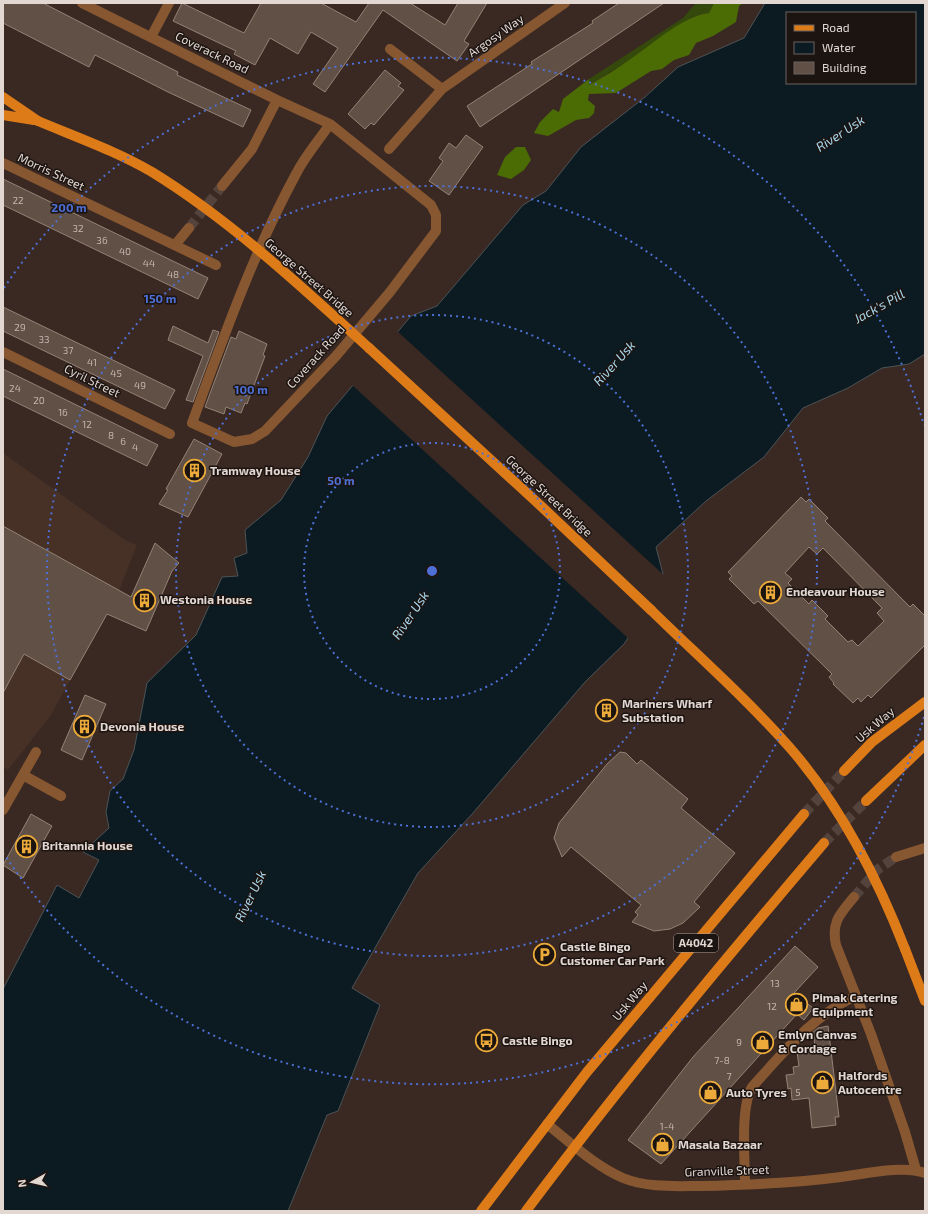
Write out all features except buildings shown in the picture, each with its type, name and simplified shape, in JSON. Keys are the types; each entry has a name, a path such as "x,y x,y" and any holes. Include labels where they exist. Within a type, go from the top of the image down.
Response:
{"main road":[{"name":"George Street Bridge","path":"3,98 38,121 150,172 185,194 255,248 348,330 542,507 761,718 791,749 814,778 849,831 870,867 889,907 925,1001"},
{"name":"George Street Bridge","path":"3,115 38,121"},
{"name":"Usk Way","path":"844,771 872,742 925,702"},
{"path":"866,801 925,745"},
{"name":"Usk Way","path":"481,1211 587,1072 804,814"},
{"name":"A4042","path":"526,1211 574,1146 692,999 824,844"}],"street":[{"name":"Coverack Road","path":"82,3 277,100 330,124 431,205 436,215 436,231 390,292 351,338 265,431 248,441 230,441 192,423 225,332 260,247 296,172 330,124"},
{"path":"152,37 169,3"},
{"name":"Argosy Way","path":"389,149 442,89 565,3"},
{"path":"390,49 442,89"},
{"path":"222,186 255,144 277,100"},
{"name":"Morris Street","path":"3,163 216,265"},
{"path":"175,245 189,228"},
{"name":"Cyril Street","path":"3,352 170,434"},
{"path":"3,810 36,752"},
{"path":"23,775 61,796"},
{"path":"896,857 925,848"},
{"path":"854,896 839,915 834,930 836,945 905,1132 922,1171"},
{"path":"745,1184 746,1108 748,1094 752,1087 812,1023 838,1004 856,996"},
{"name":"Granville Street","path":"547,1124 574,1146 613,1174 639,1183 667,1186 745,1184 808,1181 922,1171"}],"shaded area":[{"path":"3,453 125,540 137,545 119,591 51,715 8,770 3,767"}],"green space":[{"path":"696,3 714,3 709,13 699,15 667,32 637,55 589,85 589,79 683,18"},
{"path":"714,3 743,3 739,6 736,22 713,36 696,43 689,55 674,60 662,69 651,71 616,93 589,94 588,100 595,106 594,113 589,118 576,120 548,136 534,133 540,122 553,109 559,112 563,99 589,79 589,85 620,67 678,25 699,15 709,13"},
{"path":"516,147 525,147 531,160 524,170 511,179 497,175 505,157"}],"water":[{"path":"765,3 925,3 925,354 909,364 882,368 848,388 803,408 764,457 706,501 656,547 665,582 624,644 585,682 473,813 418,873 352,988 380,1005 338,1111 327,1115 288,1211 3,1211 3,989 57,885 79,898 99,860 83,852 109,828 106,812 110,791 123,779 134,750 147,683 196,635 222,577 238,576 234,558 247,553 245,530 281,500 308,457 327,416 411,316 437,306 523,205 546,191 581,147 645,97 678,67 744,38"}],"pier":[{"path":"397,331 666,577 667,583 629,639 351,384"}],"tunnel":[{"path":"189,228 222,186"},
{"path":"804,814 844,771"},
{"path":"824,843 866,801"},
{"path":"854,897 877,870 896,857"}],"place":[{"name":"Tramway House","path":"194,471"},
{"name":"Endeavour House","path":"770,592"},
{"name":"Westonia House","path":"145,600"},
{"name":"Mariners Wharf Substation","path":"606,711"},
{"name":"Devonia House","path":"84,727"},
{"name":"Britannia House","path":"27,846"},
{"name":"Castle Bingo Customer Car Park","path":"545,954"},
{"name":"Pimak Catering Equipment","path":"796,1005"},
{"name":"Castle Bingo","path":"486,1041"},
{"name":"Emlyn Canvas & Cordage","path":"763,1042"},
{"name":"Halfords Autocentre","path":"822,1083"},
{"name":"Auto Tyres","path":"711,1093"},
{"name":"Masala Bazaar","path":"663,1145"}],"water label":[{"name":"River Usk","path":"840,133"},
{"name":"Jack's Pill","path":"879,306"},
{"name":"River Usk","path":"614,363"},
{"name":"River Usk","path":"410,615"},
{"name":"River Usk","path":"250,896"}]}
